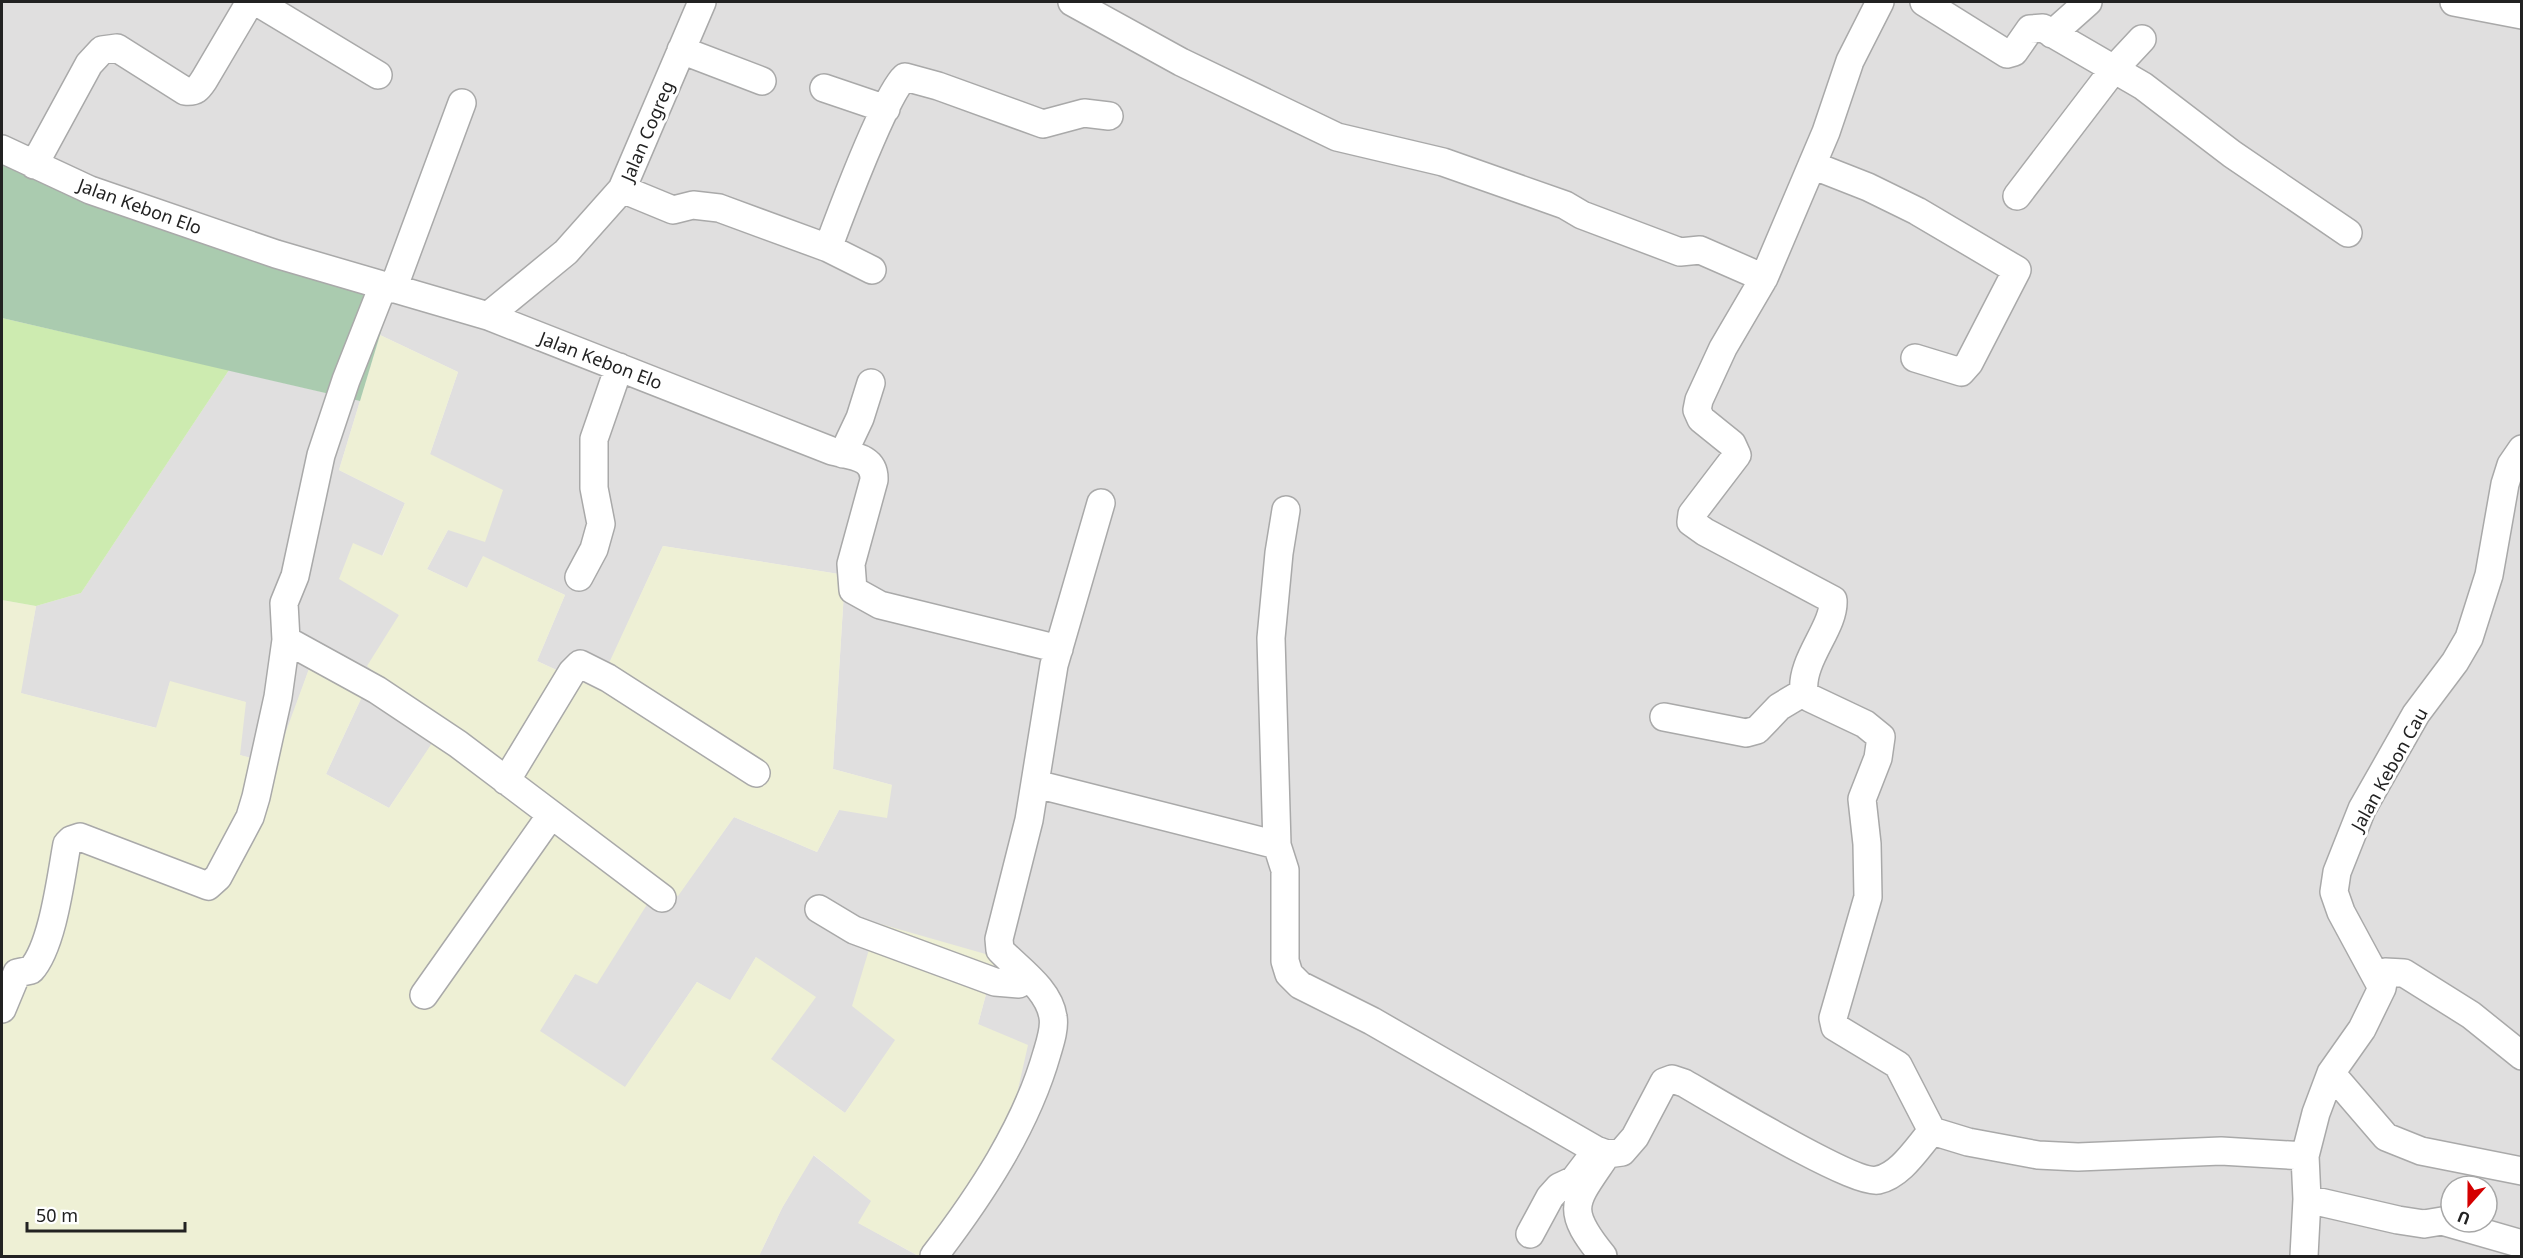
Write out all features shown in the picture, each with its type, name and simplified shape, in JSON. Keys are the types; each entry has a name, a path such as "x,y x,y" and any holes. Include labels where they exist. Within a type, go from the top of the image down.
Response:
{"street":[{"path":"34,165 89,64 102,50 117,48 185,91 192,92 198,90 250,2"},
{"path":"257,2 378,75"},
{"name":"Jalan Cogreg","path":"488,316 566,252 622,189 702,2"},
{"path":"1072,2 1181,62 1337,137 1443,162 1565,205 1582,215 1680,252 1700,250 1764,278"},
{"path":"1804,692 1808,666 1832,610 1833,600 1705,532 1691,522 1695,506 1717,483 1737,454 1732,444 1701,419 1697,410 1699,400 1723,348 1764,278 1837,104 1850,61 1880,2"},
{"path":"1924,2 2007,54 2014,52 2033,28 2043,28 2143,86 2232,154 2348,233"},
{"path":"2052,34 2088,2"},
{"path":"2454,2 2522,15"},
{"path":"2017,196 2114,69 2142,39"},
{"path":"681,50 762,81"},
{"path":"828,248 897,85 908,77 1043,124 1084,113 1109,116"},
{"path":"824,88 886,109"},
{"path":"2,1009 17,973 32,970 39,958 51,926 68,844 71,840 80,837 208,886 218,877 250,817 279,697 286,640 284,603 295,576 321,455 346,380 388,287 462,103"},
{"name":"Jalan Kebon Elo","path":"2,149 90,190 210,232 488,316 843,454 861,457 869,463 874,472 851,564 853,590 859,596 880,605 916,615 1059,649"},
{"path":"1812,165 1868,187 1917,211 2017,270 1969,363 1961,372 1915,358"},
{"path":"622,189 673,210 693,205 718,208 828,248 872,270"},
{"path":"579,576 594,549 601,524 594,488 594,439 619,367"},
{"path":"843,454 860,418 871,383"},
{"name":"Jalan Kebon Cau","path":"2382,988 2341,912 2334,892 2337,872 2362,809 2416,714 2455,662 2469,638 2489,575 2505,484 2511,465 2522,449"},
{"path":"934,1257 984,1184 1027,1109 1041,1072 1054,1018 1049,1005 1029,978 1000,950 999,939 1036,784 1059,649 1101,503"},
{"path":"1286,510 1279,553 1271,638 1277,845 1286,870 1285,961 1289,974 1316,994 1372,1021 1601,1152 1622,1152 1629,1146 1664,1082 1672,1079 1865,1180 1876,1181 1900,1168 1932,1131"},
{"path":"286,640 377,690 458,744 662,898"},
{"path":"506,781 572,672 580,664 608,678 756,773"},
{"path":"1664,717 1746,733 1757,730 1779,706 1804,692"},
{"path":"1804,692 1810,698 1879,733 1881,743 1878,758 1862,799 1868,844 1868,897 1833,1022 1835,1027 1850,1038 1898,1065 1932,1131 1968,1142 2038,1155 2078,1157 2221,1152 2305,1156"},
{"path":"1036,784 1277,845"},
{"path":"424,995 551,815"},
{"path":"819,909 854,930 995,982 1019,984 1029,978"},
{"path":"2304,1257 2307,1199 2305,1156 2316,1113 2331,1073 2362,1029 2382,988 2385,972 2404,974 2471,1015 2522,1056"},
{"path":"2331,1073 2386,1137 2421,1151 2522,1171"},
{"path":"1530,1234 1550,1197 1559,1187 1574,1180 1601,1152"},
{"path":"1601,1152 1578,1203 1577,1217 1584,1233 1603,1257"},
{"path":"2307,1199 2398,1220 2424,1224 2442,1221 2522,1244"}],"shaded area":[{"path":"2,2 2521,2 2521,1256 919,1256 1010,1125 978,1024 996,957 896,1040 845,1113 770,1059 756,957 730,1001 697,982 625,1088 539,1031 575,974 658,887 678,895 734,817 817,852 839,810 892,785 833,769 845,575 663,546 598,689 537,661 565,595 483,557 467,588 427,569 448,530 430,454 458,372 380,335 393,292 2,147"},
{"path":"229,370 360,401 339,470 405,503 382,556 399,616 443,728 389,808 326,774 366,688 317,647 275,764 239,755 245,702 170,682 157,728 20,693 36,606 81,593"},
{"path":"813,1155 872,1201 859,1223 918,1256 759,1256 782,1208"}],"green space":[{"path":"2,147 393,292 360,401 2,318"},
{"path":"2,318 229,370 81,593 36,606 2,600"},
{"path":"380,335 458,372 430,454 503,490 485,542 448,530 427,569 467,588 483,556 565,595 537,661 597,689 663,546 845,575 833,769 892,785 887,818 839,810 817,852 734,817 678,896 658,887 597,984 575,974 540,1031 625,1087 697,982 730,1000 756,957 816,997 771,1059 845,1113 895,1040 852,1006 877,923 996,957 978,1024 1028,1045 1010,1125 919,1256 858,1223 871,1201 814,1155 782,1208 759,1256 2,1256 2,600 36,606 21,693 156,728 170,681 246,702 240,755 274,764 317,647 366,688 326,774 389,808 442,728 367,666 399,615 339,579 353,543 383,556 405,503 339,470"}]}
